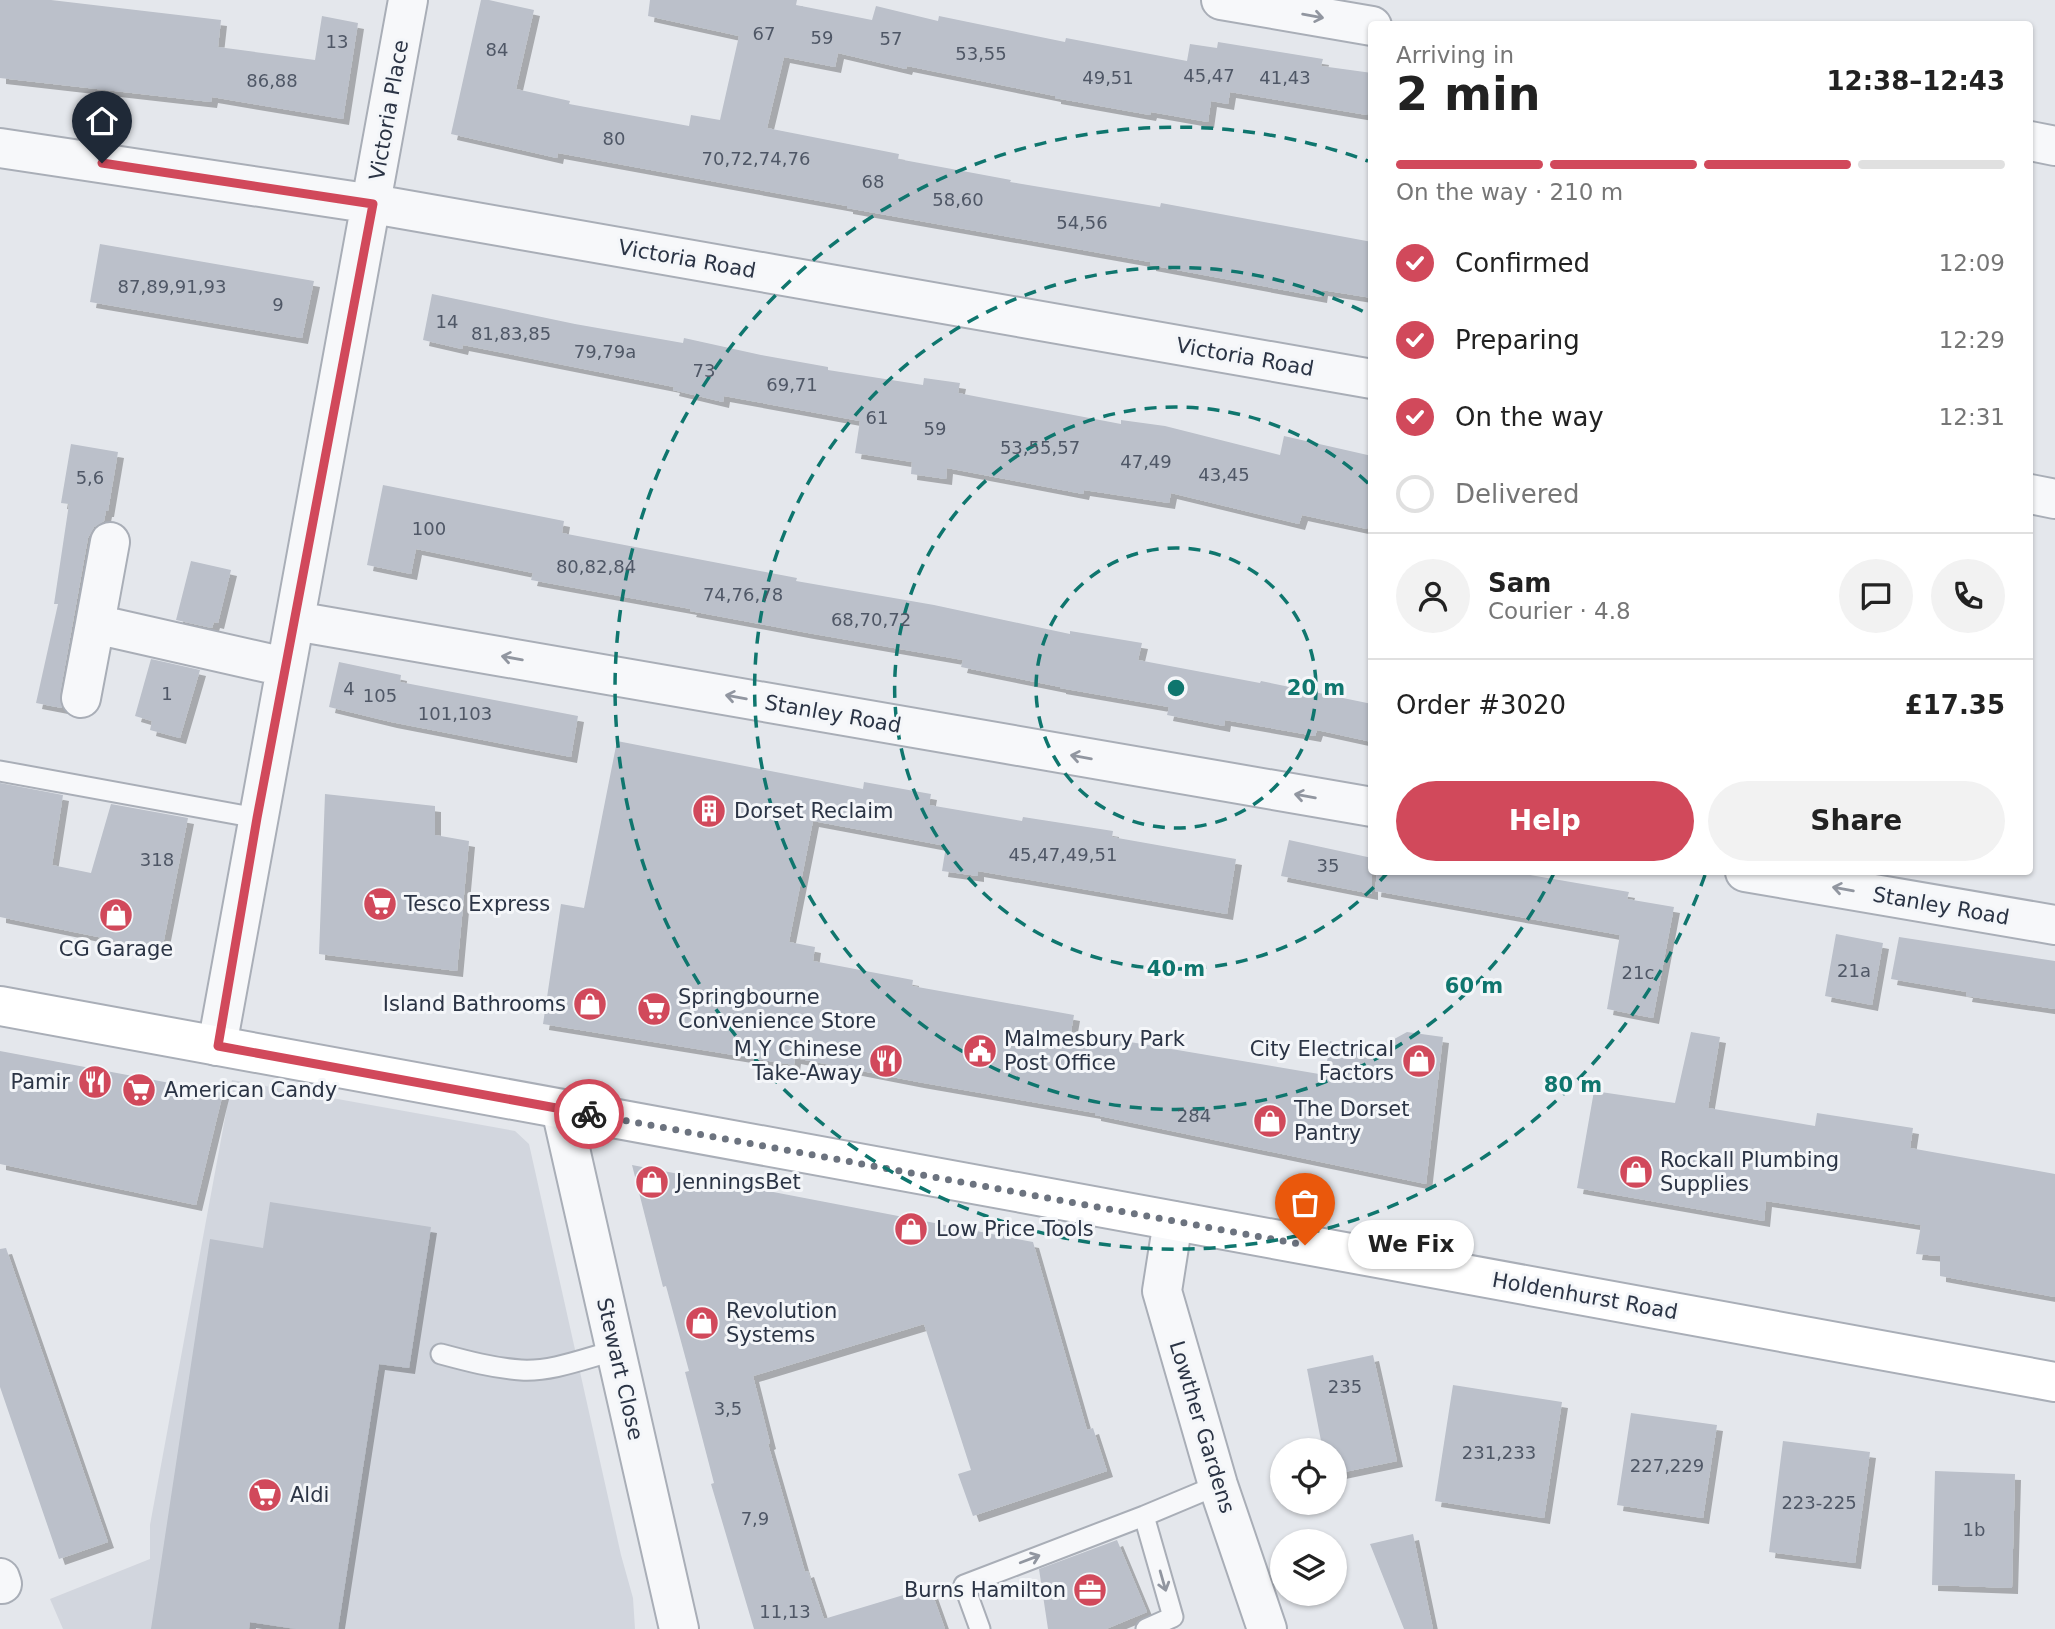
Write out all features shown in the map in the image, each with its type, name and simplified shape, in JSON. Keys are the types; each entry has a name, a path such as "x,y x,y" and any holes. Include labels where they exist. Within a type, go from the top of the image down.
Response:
{"street":[{"name":"Victoria Place","path":"218,1046 257,818 373,204 408,0"},
{"path":"1221,0 1368,25"},
{"path":"2033,142 2055,146"},
{"name":"Victoria Road","path":"0,148 373,204 1368,378"},
{"path":"2033,495 2055,499"},
{"path":"81,698 110,542"},
{"name":"Stanley Road","path":"295,621 1368,806"},
{"path":"95,624 285,667"},
{"name":"Stanley Road","path":"1763,875 2055,925"},
{"name":"Holdenhurst Road","path":"0,1006 2055,1381"},
{"name":"Stewart Close","path":"561,1109 679,1629"},
{"name":"Lowther Gardens","path":"1173,1220 1162,1292 1218,1485 1267,1629"}],"lane":[{"path":"0,771 257,818"},
{"path":"441,1354 481,1365 523,1370 554,1367 617,1350"},
{"path":"980,1629 964,1585 1218,1485"},
{"path":"1144,1516 1173,1617 1146,1629"}],"shaded area":[{"path":"232,1080 515,1131 529,1144 633,1598 635,1629 63,1629 50,1599 150,1559 150,1525"}],"building":[{"path":"0,0 51,0 221,20 218,47 315,60 322,16 358,23 343,119 212,97 211,102 0,78"},
{"path":"481,0 534,10 516,89 570,101 569,104 689,126 691,115 720,120 739,36 648,16 650,0 797,0 796,5 872,20 876,6 938,21 939,16 1065,42 1066,38 1187,61 1190,44 1217,48 1218,42 1323,59 1321,66 1368,72 1367,115 1230,92 1228,104 1211,101 1208,122 1055,98 838,53 835,67 784,57 767,128 899,154 898,159 1011,180 1010,182 1160,207 1161,203 1368,241 1368,297 1322,290 1321,297 1150,265 1150,262 558,153 557,158 451,134"},
{"path":"100,244 314,281 302,338 90,302"},
{"path":"432,294 683,343 684,338 828,367 828,370 923,385 924,378 960,383 958,393 1121,424 1121,420 1165,426 1280,455 1284,436 1368,455 1367,529 1302,515 1299,524 1171,493 1169,503 1084,490 1083,494 947,468 946,479 911,474 912,462 855,453 860,421 724,396 723,402 673,390 674,387 463,345 462,349 423,340"},
{"path":"71,444 118,452 108,511 104,521 94,527 88,538 60,694 62,708 36,703 58,604 54,604 69,504 61,503"},
{"path":"383,485 564,521 562,533 1070,634 1070,631 1142,643 1138,660 1368,703 1368,741 1317,730 1315,736 1225,720 1224,726 1167,715 1169,707 961,667 963,660 531,580 533,573 416,549 411,574 367,565"},
{"path":"191,561 231,570 218,623 214,622 212,628 176,620"},
{"path":"151,659 200,670 180,738 150,730 152,721 135,716"},
{"path":"339,662 401,675 400,682 578,716 571,757 391,722 329,707"},
{"path":"617,741 863,789 864,782 931,794 929,805 1022,821 1023,817 1113,831 1112,837 1236,859 1227,914 978,871 978,876 942,871 946,846 813,821 789,942 815,947 813,961 913,980 912,986 1074,1015 1071,1032 1325,1075 1330,1041 1367,1054 1407,1032 1443,1037 1426,1184 1095,1113 795,1058 794,1065 543,1024 561,904 584,908"},
{"path":"0,783 63,795 52,865 91,873 111,804 188,818 162,950 0,917"},
{"path":"325,794 435,806 435,835 469,841 457,971 319,954"},
{"path":"1289,840 1368,857 1372,894 1281,876"},
{"path":"1377,875 1530,875 1629,892 1627,899 1674,907 1653,1018 1607,1009 1620,935 1375,891"},
{"path":"1836,934 1883,943 1872,1005 1825,996"},
{"path":"1899,937 2055,961 2055,1009 1966,996 1967,992 1891,979"},
{"path":"1691,1032 1720,1037 1708,1108 1815,1126 1817,1113 1913,1128 1910,1148 2055,1174 2055,1297 1940,1276 1940,1256 1916,1254 1921,1225 1766,1201 1764,1221 1577,1188 1594,1091 1675,1103"},
{"path":"0,1051 223,1093 196,1205 0,1164"},
{"path":"632,1165 1033,1242 1087,1430 1093,1428 1107,1471 973,1516 958,1474 971,1470 924,1324 753,1376 770,1443 768,1444 805,1572 808,1571 824,1619 930,1587 945,1629 754,1629 711,1484 714,1483 685,1372 689,1371 666,1286 663,1287"},
{"name":"Aldi","path":"270,1202 431,1227 409,1368 379,1364 338,1629 296,1629 250,1622 249,1629 151,1629 210,1239 263,1248"},
{"path":"6,1248 108,1542 59,1559 0,1387 0,1249"},
{"path":"1373,1355 1397,1461 1347,1471 1347,1438 1320,1438 1307,1369"},
{"path":"1453,1385 1562,1402 1544,1518 1435,1501"},
{"path":"1631,1413 1717,1425 1703,1518 1617,1505"},
{"path":"1783,1441 1870,1452 1855,1563 1769,1552"},
{"path":"1935,1471 2015,1474 2012,1588 1932,1585"},
{"path":"1413,1534 1433,1629 1404,1629 1370,1544"},
{"name":"Burns Hamilton","path":"1117,1540 1147,1612 1106,1629 1048,1629 1039,1569"}],"way so far":[{"path":"589,1114 1305,1245"}],"place":[{"name":"Dorset Reclaim","path":"709,811"},
{"name":"Tesco Express","path":"380,904"},
{"name":"CG Garage","path":"116,915"},
{"name":"Island Bathrooms","path":"590,1004"},
{"name":"Springbourne Convenience Store","path":"654,1009"},
{"name":"Malmesbury Park Post Office","path":"980,1051"},
{"name":"M.Y Chinese Take-Away","path":"886,1061"},
{"name":"City Electrical Factors","path":"1419,1061"},
{"name":"Pamir","path":"95,1082"},
{"name":"American Candy","path":"139,1090"},
{"name":"The Dorset Pantry","path":"1270,1121"},
{"name":"Rockall Plumbing Supplies","path":"1636,1172"},
{"name":"JenningsBet","path":"652,1182"},
{"name":"Low Price Tools","path":"911,1229"},
{"name":"We Fix","path":"1305,1245"},
{"name":"Revolution Systems","path":"702,1323"},
{"name":"Aldi","path":"265,1495"},
{"name":"Burns Hamilton","path":"1090,1590"}],"route":[{"path":"102,163 373,204 257,818 218,1046 589,1114"}]}
